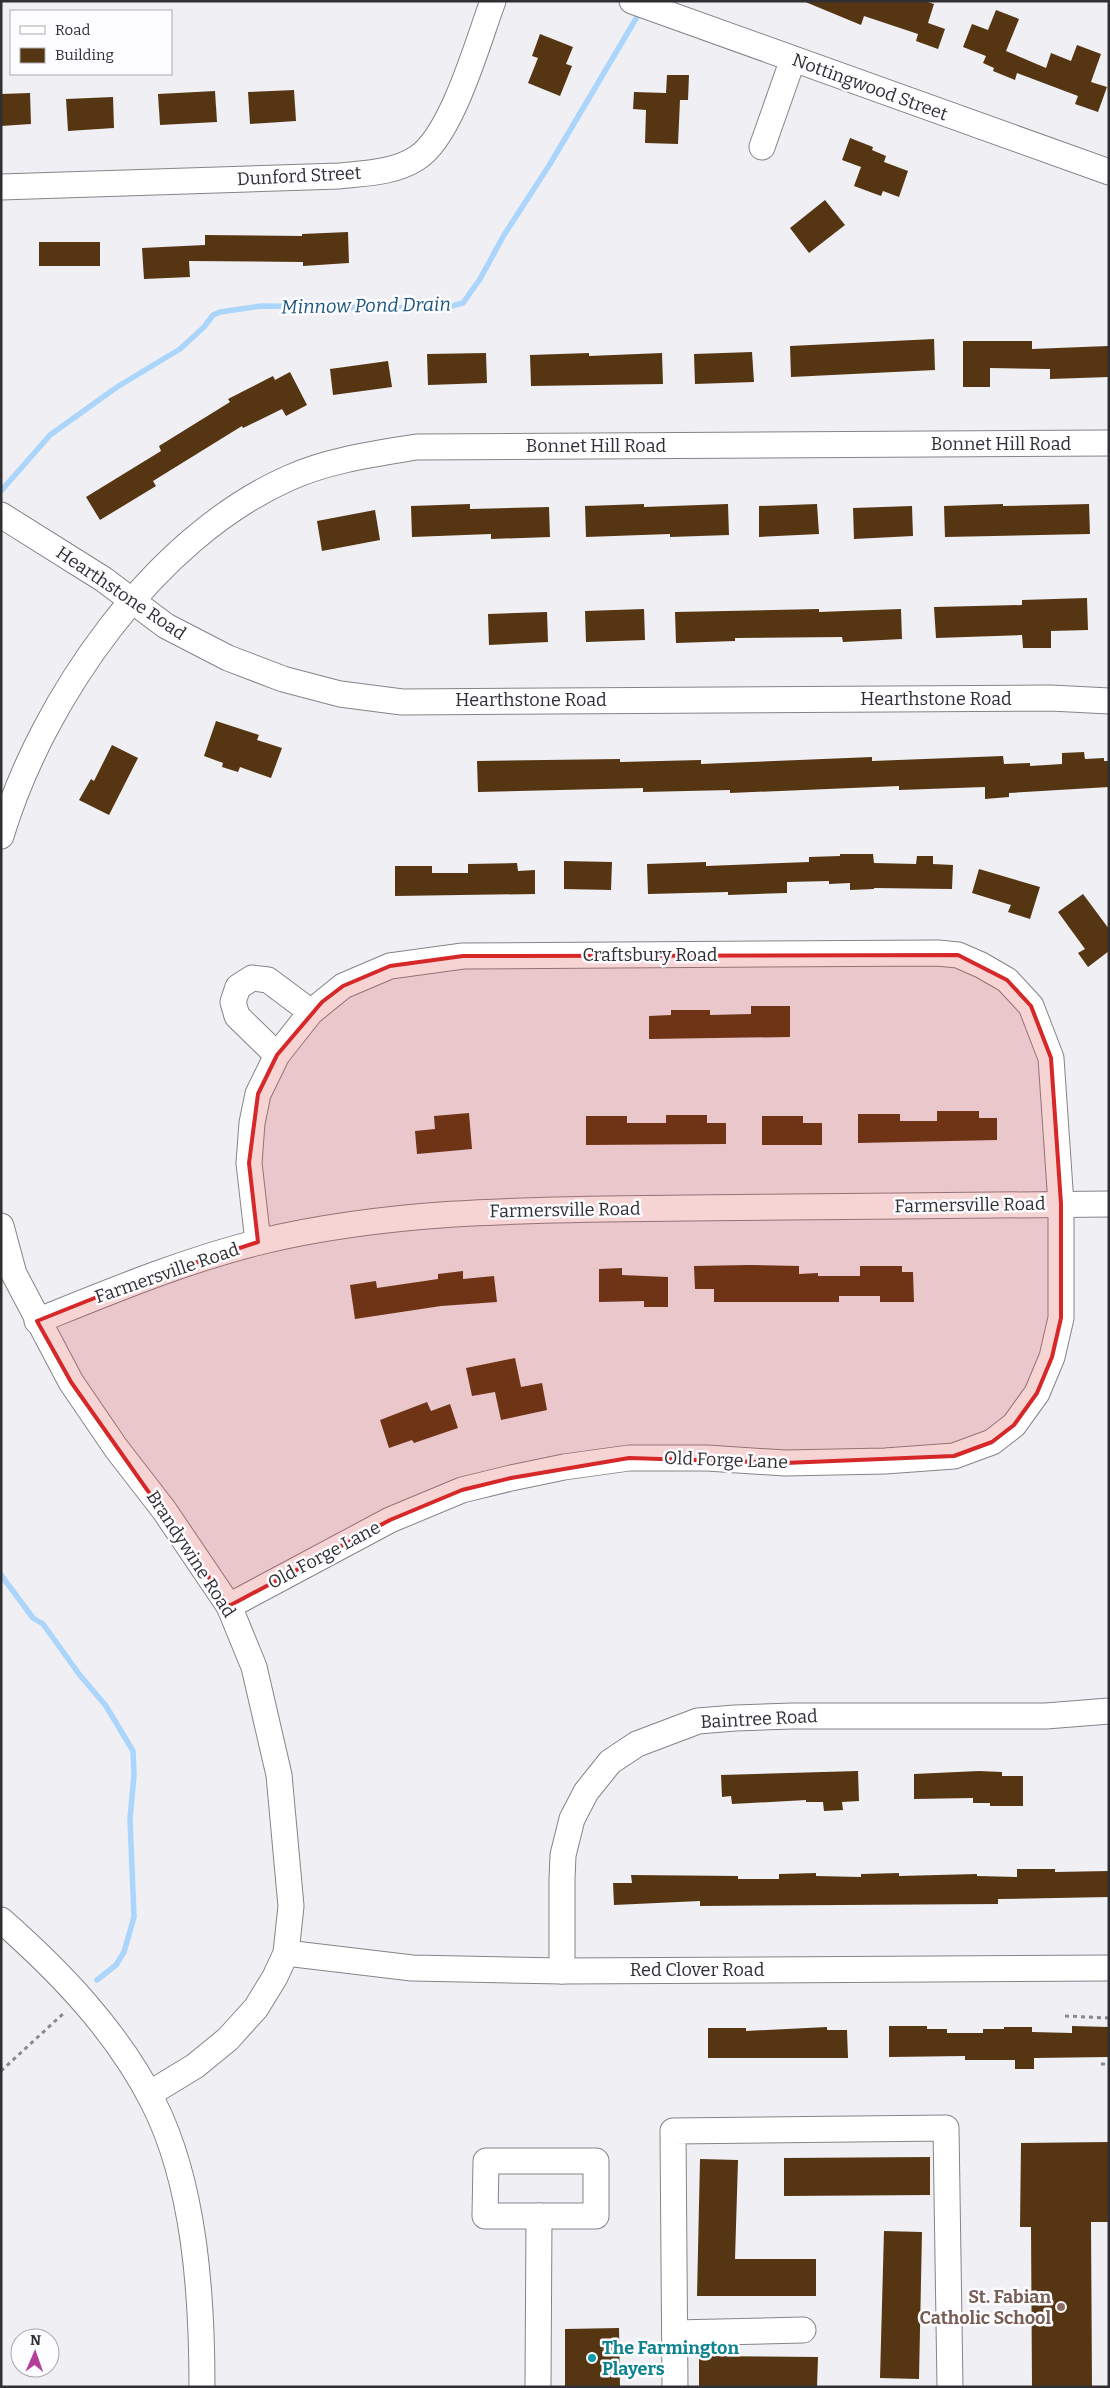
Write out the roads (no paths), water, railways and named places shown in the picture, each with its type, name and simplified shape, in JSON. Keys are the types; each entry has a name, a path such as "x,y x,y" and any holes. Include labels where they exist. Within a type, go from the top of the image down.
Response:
{"street":[{"name":"Dunford Street","path":"1,187 339,176 388,170 407,164 429,149 441,131 454,104 493,1"},
{"name":"Nottingwood Street","path":"632,1 1109,172"},
{"path":"762,147 793,59"},
{"name":"Bonnet Hill Road","path":"132,601 187,544 237,506 289,477 350,458 417,447 1109,443"},
{"name":"Hearthstone Road","path":"1,516 102,579 166,626 228,658 283,678 340,694 402,702 1021,698 1109,701"},
{"path":"1,836 26,768 58,705 132,601"},
{"name":"Craftsbury Road","path":"258,1242 249,1163 252,1123 258,1094 277,1055 312,1012 343,986 390,966 463,956 928,953 958,955 981,964 1007,980 1031,1006 1051,1058 1061,1204"},
{"path":"277,1055 237,1016 233,1002 238,987 252,978 268,980 312,1012"},
{"name":"Old Forge Lane","path":"229,1606 390,1520 462,1490 511,1478 564,1467 629,1458 707,1458 785,1463 885,1461 954,1456 992,1442 1014,1425 1037,1393 1052,1357 1061,1318 1061,1204"},
{"name":"Farmersville Road","path":"37,1321 127,1284 258,1242 404,1219 529,1210 1109,1204"},
{"name":"Brandywine Road","path":"1,1226 14,1274 37,1321 71,1382 116,1448 164,1510 229,1606 254,1667 279,1775 291,1906 286,1953 275,1977 256,2008 228,2039 196,2066 149,2094"},
{"name":"Baintree Road","path":"562,1971 562,1879 564,1855 572,1819 586,1792 610,1762 637,1744 698,1721 734,1718 793,1716 1046,1716 1109,1711"},
{"path":"1,1920 46,1959 81,1998 119,2047 149,2094 172,2150 188,2208 198,2271 202,2387"},
{"name":"Red Clover Road","path":"286,1953 412,1968 562,1971 1109,1968"},
{"path":"675,2387 673,2131 946,2128 950,2387"},
{"path":"486,2161 596,2161 596,2216 539,2216 485,2216 486,2161"},
{"path":"538,2387 539,2216"},
{"path":"675,2333 803,2330"}],"waterway":[{"name":"Minnow Pond Drain","path":"1,491 50,435 117,387 180,349 204,327 213,315 220,312 261,306 419,308 448,307 463,303 480,279 504,235 550,164 637,17"},
{"name":"Minnow Pond Drain","path":"1,1575 33,1618 43,1624 79,1674 106,1706 133,1751 134,1775 130,1819 134,1917 124,1952 116,1965 97,1980"}],"place":[{"name":"St. Fabian Catholic School","path":"1061,2307"},
{"name":"The Farmington Players","path":"592,2358"}]}
